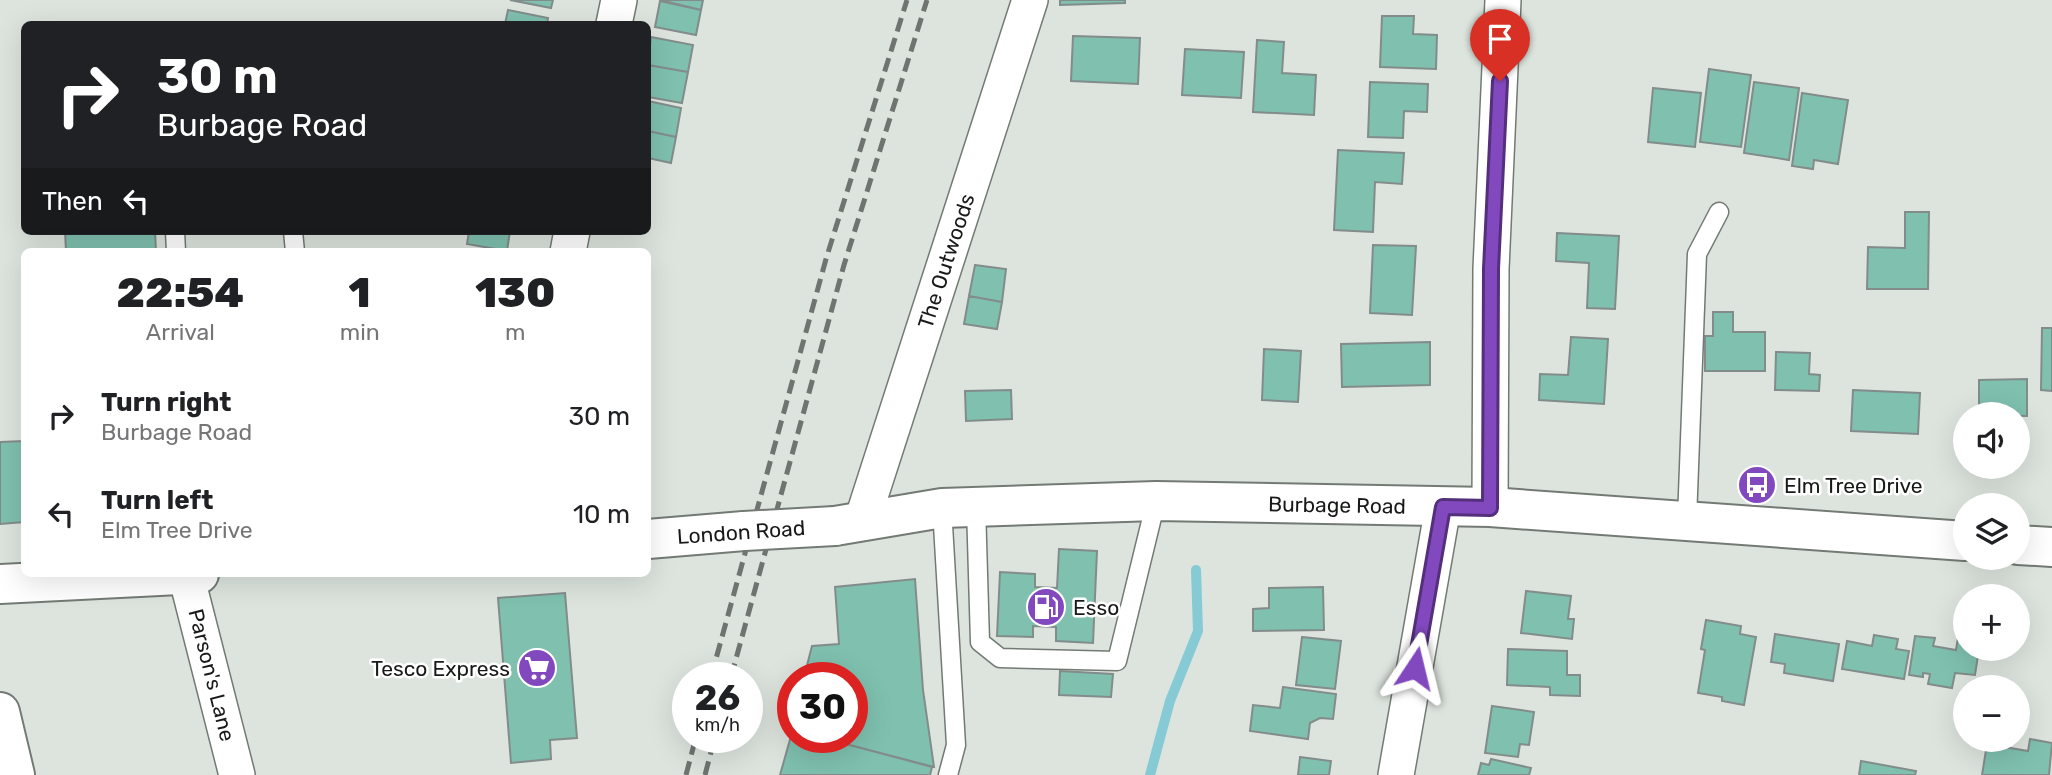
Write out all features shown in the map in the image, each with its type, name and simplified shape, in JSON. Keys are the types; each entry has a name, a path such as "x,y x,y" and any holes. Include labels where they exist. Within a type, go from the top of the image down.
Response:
{"main road":[{"name":"Burbage Road","path":"848,523 959,507 1156,501 1490,508 1953,540"},
{"name":"London Road","path":"662,538 848,523"},
{"path":"2030,546 2052,547"},
{"path":"0,583 127,577"},
{"path":"0,712 15,775"}],"street":[{"path":"615,21 619,0"},
{"name":"The Outwoods","path":"848,523 1030,0"},
{"path":"1490,508 1491,269 1503,0"},
{"path":"1396,775 1443,507"},
{"name":"Parson's Lane","path":"192,577 237,775"}],"lane":[{"path":"1687,520 1697,254 1719,212"},
{"path":"959,507 980,642 1000,657 1117,661 1156,501"},
{"path":"948,775 956,745 959,507"}],"building":[{"path":"510,0 553,0 551,8"},
{"path":"660,0 703,0 701,10"},
{"path":"1060,0 1125,0 1125,3 1060,5"},
{"path":"660,1 701,10 696,35 655,27"},
{"path":"508,10 548,18 548,21 506,21"},
{"path":"1382,16 1414,16 1413,34 1437,35 1436,69 1380,67"},
{"path":"1073,36 1140,38 1138,84 1071,81"},
{"path":"651,37 693,45 688,72 651,66"},
{"path":"1257,40 1284,42 1282,73 1316,75 1314,115 1253,112"},
{"path":"1185,49 1244,52 1241,98 1182,95"},
{"path":"651,66 688,72 682,103 651,98"},
{"path":"1709,69 1751,75 1741,147 1700,142"},
{"path":"1370,82 1428,84 1427,112 1404,111 1403,138 1368,137"},
{"path":"1754,82 1799,88 1789,160 1744,153"},
{"path":"1653,88 1701,93 1695,147 1648,142"},
{"path":"1802,93 1848,100 1838,164 1814,160 1813,169 1792,166"},
{"path":"651,102 681,108 676,137 651,132"},
{"path":"651,132 676,137 671,163 651,159"},
{"path":"1338,150 1404,153 1402,184 1375,182 1373,232 1334,230"},
{"path":"1905,212 1929,212 1928,289 1867,289 1868,247 1905,248"},
{"path":"1557,233 1619,236 1615,309 1587,308 1589,263 1556,261"},
{"path":"65,235 155,235 156,248 66,248"},
{"path":"468,235 509,235 507,248 467,244"},
{"path":"1373,245 1416,246 1412,315 1370,313"},
{"path":"975,265 1006,269 1002,302 969,296"},
{"path":"969,296 1002,302 997,329 964,324"},
{"path":"1713,312 1733,312 1733,332 1765,332 1765,371 1705,371 1705,336 1713,336"},
{"path":"2042,328 2052,328 2052,391 2041,390"},
{"path":"1571,337 1608,339 1604,404 1539,400 1540,374 1568,375"},
{"path":"1430,342 1430,385 1342,387 1341,344"},
{"path":"1264,349 1301,351 1298,402 1262,400"},
{"path":"1776,352 1810,353 1809,374 1820,375 1819,391 1775,390"},
{"path":"2027,379 2027,402 1979,402 1979,380"},
{"path":"1011,390 1012,419 966,421 965,391"},
{"path":"1853,390 1920,393 1918,434 1851,431"},
{"path":"21,441 21,522 0,524 0,442"},
{"name":"Esso","path":"1059,549 1097,551 1093,643 1056,641 1056,627 1033,626 1033,637 997,636 1000,572 1035,574 1035,587 1057,588"},
{"path":"915,579 923,690 934,767 868,750 868,662 808,662 812,646 839,644 835,587"},
{"path":"1323,587 1324,630 1253,631 1253,609 1269,608 1269,588"},
{"path":"1526,591 1571,596 1568,619 1574,619 1572,639 1521,633"},
{"name":"Tesco Express","path":"565,593 577,738 550,740 551,759 511,763 498,598"},
{"path":"1706,620 1741,626 1740,634 1756,637 1744,705 1722,701 1722,697 1698,693 1705,650 1701,649"},
{"path":"1775,634 1839,644 1833,681 1784,673 1785,664 1771,662"},
{"path":"1874,635 1898,639 1896,649 1909,651 1904,679 1842,669 1847,641 1872,646"},
{"path":"1915,636 1935,638 1933,646 1953,649 1953,661 1977,661 1975,675 1955,673 1952,688 1928,684 1930,674 1923,673 1923,677 1909,675"},
{"path":"1302,637 1341,641 1335,689 1296,685"},
{"path":"1508,649 1567,651 1567,675 1580,675 1580,696 1550,695 1550,687 1507,685"},
{"path":"1060,671 1113,674 1111,697 1059,695"},
{"path":"1283,687 1336,694 1333,719 1320,718 1310,723 1308,739 1250,731 1253,705 1280,708"},
{"path":"1492,706 1534,712 1529,745 1520,744 1518,757 1485,753"},
{"path":"2030,739 2052,743 2049,775 1982,775 1986,752 2030,752"},
{"path":"868,750 932,767 930,775 780,775 786,753 868,753"},
{"path":"1300,757 1331,761 1329,775 1298,775"},
{"path":"1491,759 1531,768 1529,775 1478,775 1481,763 1489,765"},
{"path":"1861,761 1916,771 1915,775 1859,775"}],"waterway":[{"path":"1150,775 1170,701 1198,631 1196,570"}],"railway":[{"path":"715,662 826,259 907,0"},
{"path":"735,662 844,265 927,0"},
{"path":"686,775 692,753"},
{"path":"705,775 711,753"}],"place":[{"name":"Elm Tree Drive","path":"1757,485"},
{"name":"Esso","path":"1046,607"},
{"name":"Tesco Express","path":"537,668"}],"route":[{"path":"1415,668 1443,507 1490,508 1491,269 1500,81"}]}
